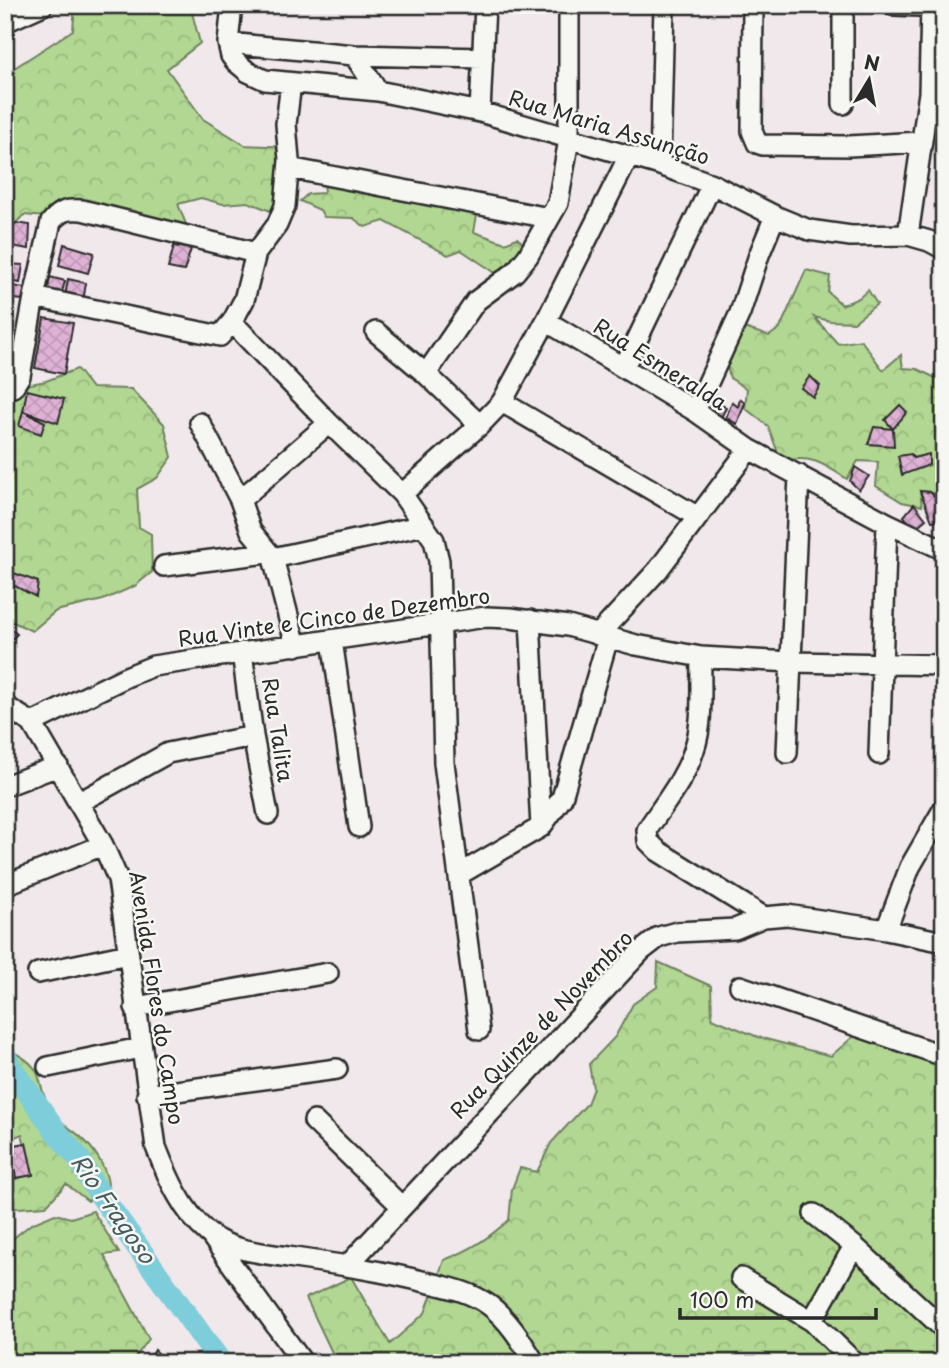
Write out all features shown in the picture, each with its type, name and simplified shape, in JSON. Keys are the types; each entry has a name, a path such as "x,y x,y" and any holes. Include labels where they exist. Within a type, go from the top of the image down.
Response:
{"street":[{"path":"5,22 43,5"},
{"path":"232,5 237,44 354,55 483,58"},
{"path":"480,112 485,5"},
{"path":"426,374 477,301 515,272 528,256 561,192 569,139 569,5"},
{"path":"660,164 664,5"},
{"path":"753,5 754,140 763,145 849,146 921,142"},
{"path":"843,5 843,104"},
{"path":"892,5 935,6 936,94 921,142 908,235"},
{"name":"Rua Maria Assunção","path":"237,44 231,56 248,72 265,80 378,91 480,112 660,164 712,184 809,230 851,236 908,235 944,249"},
{"path":"354,55 378,91"},
{"path":"34,297 220,337 244,300 257,253 277,225 285,206 289,168 286,124 290,83"},
{"path":"402,494 502,402 629,156"},
{"path":"289,168 549,218"},
{"path":"624,368 712,184"},
{"path":"5,386 13,387 20,376 51,222 58,213 66,209 82,210 257,253"},
{"path":"695,411 740,313 775,216"},
{"name":"Rua Esmeralda","path":"546,321 695,411 748,449 887,523 944,550"},
{"path":"232,322 402,494 434,540 439,561 444,763 479,1030"},
{"path":"376,332 480,425"},
{"path":"502,402 698,517"},
{"path":"200,423 240,500 251,531 270,556 296,646"},
{"path":"240,500 329,423"},
{"path":"460,874 541,827 562,798 603,636 659,570 748,449"},
{"path":"787,753 799,475"},
{"path":"879,754 887,523"},
{"path":"164,566 270,556 424,525"},
{"name":"Rua Vinte e Cinco de Dezembro","path":"32,723 153,666 486,617 568,626 701,657 944,665"},
{"path":"530,620 541,827"},
{"path":"332,640 359,827"},
{"name":"Rua Talita","path":"242,652 253,736 268,814"},
{"path":"701,657 700,713 694,751 647,831 648,841 764,917"},
{"name":"Avenida Flores do Campo","path":"5,706 32,723 103,845 118,879 156,1147 171,1185 303,1363"},
{"path":"78,803 168,753 253,736"},
{"path":"5,786 58,766"},
{"path":"886,930 910,867 944,808"},
{"path":"5,885 103,845"},
{"name":"Rua Quinze de Novembro","path":"348,1265 641,951 659,937 677,932 735,929 764,917 787,915 944,942"},
{"path":"38,973 128,954"},
{"path":"135,1007 328,973"},
{"path":"740,986 944,1056"},
{"path":"48,1067 140,1048"},
{"path":"147,1095 337,1069"},
{"path":"314,1121 401,1206"},
{"path":"814,1214 854,1245 944,1328"},
{"name":"Avenida Flores do Campo","path":"209,1234 233,1246 255,1252 348,1265 470,1293 490,1306 509,1324 535,1363"},
{"path":"812,1321 854,1245"},
{"path":"741,1278 812,1321 855,1363"}],"green space":[{"path":"75,5 190,5 200,43 167,69 203,119 245,145 288,147 276,213 248,202 223,204 201,198 178,204 191,237 67,201 45,217 24,215 5,233 5,74 73,30"},
{"path":"327,179 479,204 474,232 505,243 517,238 528,247 500,276 461,250 448,255 384,221 365,227 353,218 324,217 320,210 300,201 308,194 323,193"},
{"path":"806,270 830,276 828,292 842,305 859,298 868,290 877,304 854,322 814,317 838,344 861,340 883,370 901,355 903,368 917,369 944,382 944,505 930,492 920,491 922,506 902,502 876,486 878,462 858,461 847,479 816,461 781,461 768,426 745,408 747,389 730,378 725,358 741,327 769,336 780,328"},
{"path":"77,369 92,388 131,389 164,424 172,457 157,478 137,489 139,527 151,534 152,572 135,586 103,600 56,611 32,631 5,618 5,389 46,381"},
{"path":"658,962 711,986 712,1018 758,1037 831,1056 855,1035 944,1062 944,1363 337,1363 306,1298 351,1277 390,1344 425,1313 444,1260 478,1243 509,1220 512,1189 520,1168 537,1172 551,1143 587,1104 593,1088 589,1064 615,1037 633,1004 657,987"},
{"path":"5,1030 13,1052 36,1071 46,1100 55,1115 83,1138 102,1164 108,1187 88,1201 66,1184 46,1206 5,1209 5,1182 33,1174 22,1134 5,1141"},
{"path":"93,1211 119,1253 104,1255 149,1339 131,1363 5,1363 6,1244 31,1224 55,1214 71,1218"}],"building":[{"path":"16,223 30,225 29,249 5,245 5,233"},
{"path":"64,244 94,253 88,273 59,265"},
{"path":"174,246 191,249 184,271 168,268"},
{"path":"5,264 23,265 20,283 5,280"},
{"path":"50,277 65,281 61,296 47,294"},
{"path":"68,279 86,283 83,302 65,296"},
{"path":"6,285 25,288 22,300 5,298"},
{"path":"44,318 73,323 64,374 35,368"},
{"path":"810,376 820,386 813,397 801,388"},
{"path":"27,390 64,399 58,423 23,411"},
{"path":"710,395 726,408 719,421 701,406"},
{"path":"740,399 745,403 737,424 726,418 732,402 738,407"},
{"path":"900,405 907,412 893,429 885,420"},
{"path":"23,411 45,422 41,434 19,426"},
{"path":"874,427 893,429 894,446 868,444"},
{"path":"911,454 913,458 929,454 929,465 902,475 898,456"},
{"path":"855,467 869,476 859,490 850,481"},
{"path":"920,491 930,492 944,505 944,520 932,521"},
{"path":"914,504 926,519 914,529 904,516"},
{"path":"11,572 38,582 36,597 9,583"},
{"path":"5,624 17,634 5,646"},
{"path":"26,1143 33,1175 16,1178 9,1146"},
{"path":"155,1350 167,1363 147,1363"}],"waterway":[{"name":"Rio Fragoso","path":"5,1056 221,1363"}]}
